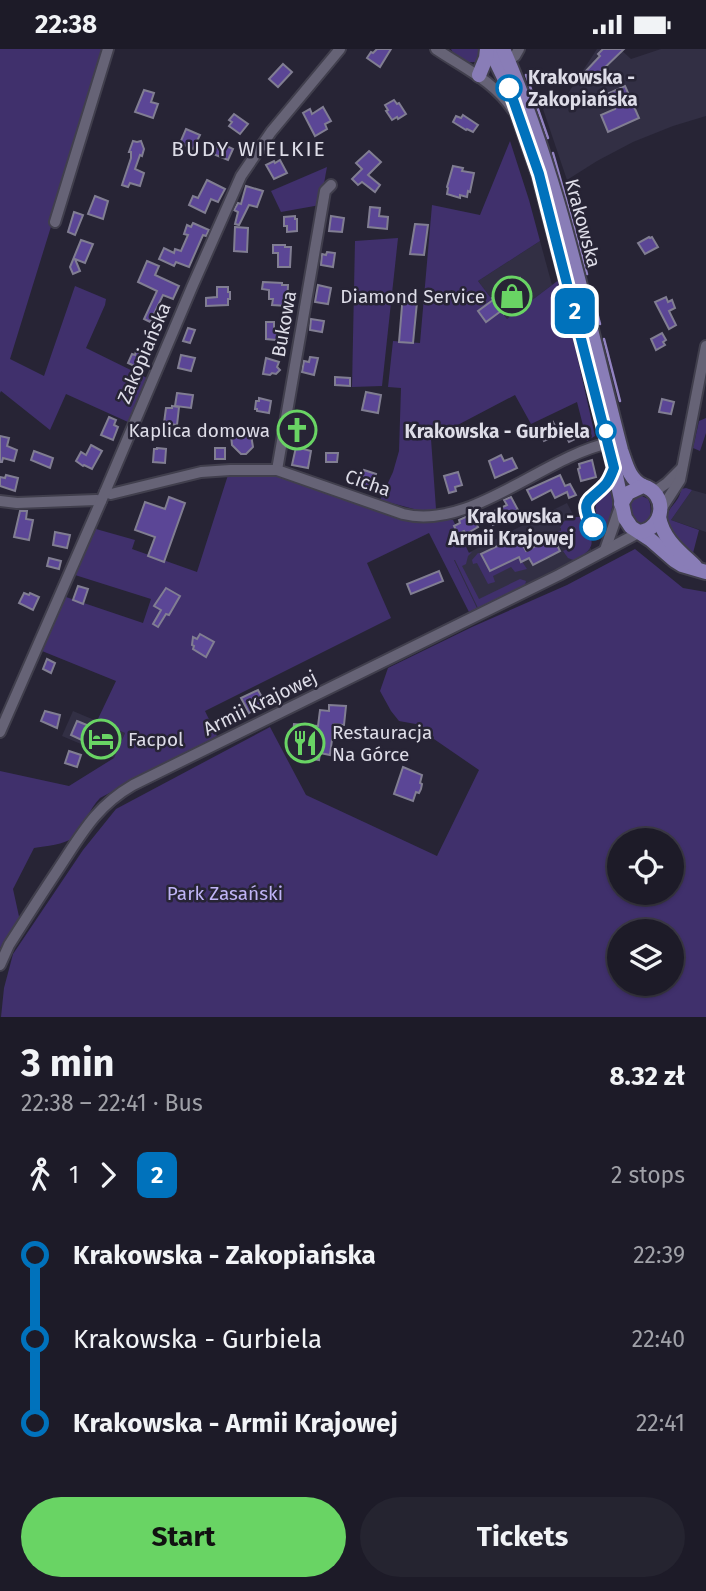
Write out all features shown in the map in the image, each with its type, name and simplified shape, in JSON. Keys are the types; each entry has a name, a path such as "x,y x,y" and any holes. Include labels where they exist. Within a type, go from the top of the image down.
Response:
{"main road":[{"path":"479,75 488,49"},
{"name":"Krakowska","path":"488,49 505,61 541,149 560,207 621,450 636,483 648,489"},
{"path":"504,90 505,61"},
{"name":"Krakowska","path":"504,90 520,121 539,174 609,443 621,503"},
{"path":"640,532 651,529 659,514 660,503 648,489 628,493 621,503 627,523 674,560 702,571"},
{"path":"659,514 665,535 702,571"}],"street":[{"path":"55,222 108,49"},
{"name":"Zakopiańska","path":"0,732 241,176 271,132 340,49"},
{"path":"436,49 504,90"},
{"path":"479,75 515,56 519,49"},
{"name":"Bukowa","path":"277,470 325,191 331,185"},
{"path":"659,514 680,480 706,346"},
{"path":"694,409 706,412"},
{"name":"Cicha","path":"0,501 96,500 201,473 277,470 403,514 433,516 472,506 580,452 609,443"},
{"path":"648,489 667,483 682,468"},
{"path":"605,550 621,503"},
{"name":"Armii Krajowej","path":"0,965 4,943 88,825 116,795 569,570 640,532"}],"shaded area":[{"path":"597,49 620,49 631,59 661,49 706,49 706,116 633,142 567,180 543,109 567,95"},
{"path":"540,241 552,285 507,319 478,281"},
{"path":"692,490 706,494 706,532 671,520"},
{"path":"567,503 592,551 477,608 454,560"},
{"path":"73,711 125,733 114,758 62,736"}],"green space":[{"path":"0,49 106,49 10,359 44,376 75,286 106,299 86,348 147,378 128,422 66,394 50,430 1,391 0,393"},
{"path":"451,49 480,49 480,54 475,62 468,62 458,57"},
{"path":"510,141 540,241 478,281 507,319 560,279 595,436 587,441 577,402 531,424 515,395 431,439 436,509 425,512 380,500 399,451 401,388 388,387 393,341 420,343 432,205 480,215"},
{"path":"327,167 320,205 281,212 271,191"},
{"path":"398,238 382,386 352,387 355,241"},
{"path":"706,418 706,433 700,451 693,448 699,421"},
{"path":"228,475 276,476 407,519 453,520 469,553 472,552 462,566 479,599 520,579 526,581 525,585 478,608 454,560 477,608 469,612 429,533 367,563 391,618 205,711 217,736 100,798 70,840 34,848 13,889 20,921 0,948 0,771 69,786 114,758 125,733 97,721 116,681 42,651 66,597 143,623 151,599 75,575 96,529 135,540 132,549 197,572"},
{"path":"610,489 612,510 605,530 596,512 596,504"},
{"path":"681,489 692,490 671,520 699,530 693,553 671,535 666,523"},
{"path":"637,496 649,501 651,511 648,522 638,523 633,519 630,501"},
{"path":"580,517 592,541 583,558 576,561 568,558 563,551 572,547 568,539 559,543 557,537 563,522"},
{"name":"Park Zasański","path":"635,549 683,588 706,592 706,1017 1,1017 4,988 13,954 83,850 116,809 270,727 306,795 437,856 479,770 431,737 421,725 399,721 380,691 388,668 567,585"},
{"path":"478,553 490,571 519,557 527,569 515,572 511,567 493,576 495,582 488,584 477,563 473,564 472,560"}],"building":[{"path":"377,49 391,49 380,67 367,58"},
{"path":"603,49 624,49 593,79 585,72"},
{"path":"283,64 292,72 278,87 269,79"},
{"path":"625,86 639,118 608,132 601,115 615,109 609,93"},
{"path":"144,90 154,93 151,102 158,104 153,118 135,112"},
{"path":"394,100 406,114 392,120 385,105"},
{"path":"323,107 331,121 325,124 327,129 315,136 303,113 310,109 312,114"},
{"path":"234,114 248,124 240,134 229,126 232,122 229,120"},
{"path":"463,115 478,125 473,132 453,122 456,116 461,118"},
{"path":"186,129 200,135 193,149 180,143"},
{"path":"133,141 141,141 144,149 135,169 144,173 140,186 130,183 128,187 122,185 131,158 129,152"},
{"path":"218,142 233,149 228,160 213,154"},
{"path":"369,151 381,162 368,175 380,185 375,192 362,182 358,185 352,179 362,169 356,163"},
{"path":"280,160 287,173 274,179 266,165"},
{"path":"453,166 474,173 467,197 447,194"},
{"path":"207,180 225,189 218,202 211,199 205,213 189,205 193,196 198,198"},
{"path":"246,186 263,191 257,207 249,205 239,225 235,224 238,212 234,210 238,203 241,204"},
{"path":"95,196 108,201 103,219 88,214"},
{"path":"370,207 380,208 379,216 388,217 387,229 368,227"},
{"path":"74,212 83,215 75,235 68,232"},
{"path":"295,216 297,231 287,232 284,217"},
{"path":"331,216 344,218 342,232 329,231"},
{"path":"193,223 209,230 206,236 203,235 189,267 176,262 174,266 159,259 164,248 174,253 175,249 181,251 188,235 184,234 187,225 191,227"},
{"path":"415,224 428,225 424,255 410,254"},
{"path":"235,227 248,228 247,252 234,251"},
{"path":"652,237 658,247 645,254 638,243"},
{"path":"81,240 93,244 85,263 75,259 80,271 73,274 70,267"},
{"path":"273,245 291,247 290,267 278,267 278,253 273,253"},
{"path":"327,252 335,253 333,267 321,265 322,254 326,255"},
{"path":"147,261 159,266 155,275 179,286 173,299 163,295 150,322 144,319 157,291 138,282"},
{"name":"Diamond Service","path":"520,278 531,293 504,314 501,311 486,322 478,311"},
{"path":"263,282 288,285 287,306 272,305 273,299 269,299 269,290 262,289"},
{"path":"318,285 331,288 328,304 315,302"},
{"path":"217,287 228,287 228,305 206,306 206,298 217,297"},
{"path":"403,294 415,295 414,302 417,302 413,343 399,342"},
{"path":"666,297 668,302 672,300 675,308 669,311 676,325 669,329 655,302"},
{"path":"311,319 324,321 322,332 310,330"},
{"path":"266,322 274,322 274,332 287,334 286,341 266,339"},
{"path":"188,328 195,330 190,343 183,341"},
{"path":"662,333 666,340 663,342 665,345 656,350 651,339"},
{"path":"136,351 149,356 143,370 128,363"},
{"path":"181,355 195,358 191,371 178,368"},
{"path":"310,357 318,358 314,375 302,372 304,361 309,362"},
{"path":"266,358 279,362 277,367 280,370 276,374 263,374"},
{"path":"335,377 350,378 350,386 335,385"},
{"path":"366,392 381,395 378,413 362,410"},
{"path":"177,393 193,395 191,408 175,406"},
{"path":"259,398 271,401 269,413 255,409"},
{"path":"662,399 674,402 671,414 659,412"},
{"path":"179,407 177,425 164,423 166,408"},
{"path":"109,417 116,420 114,425 118,427 113,440 101,435"},
{"path":"294,420 304,422 302,435 291,433"},
{"path":"553,422 559,434 544,441 539,430"},
{"path":"574,427 579,437 569,442 564,432"},
{"path":"231,435 251,435 253,447 246,454 241,454 232,445"},
{"path":"0,436 9,438 7,446 17,450 14,461 3,458 0,462"},
{"path":"91,445 102,451 92,469 76,461 81,452 86,455"},
{"path":"296,447 311,451 308,468 292,465"},
{"path":"215,448 225,448 225,459 215,459"},
{"path":"154,449 166,449 165,463 153,462"},
{"path":"34,451 53,458 50,468 31,460"},
{"path":"326,453 338,453 337,462 326,462"},
{"path":"501,455 504,461 512,458 517,468 495,478 489,461"},
{"path":"592,460 596,477 581,481 579,464"},
{"path":"364,470 376,474 372,488 360,484"},
{"path":"458,472 462,485 449,493 444,476"},
{"path":"6,475 18,478 15,491 0,486 0,477 5,478"},
{"path":"560,475 565,486 570,484 576,495 569,498 567,492 555,498 551,490 532,500 527,490"},
{"path":"169,497 185,503 164,562 148,556 155,537 135,530 145,502 165,509"},
{"path":"511,497 518,510 493,525 488,514 507,505 504,500"},
{"path":"20,511 27,511 26,519 33,520 29,540 14,537"},
{"path":"472,514 478,527 466,534 464,531 458,534 454,526 460,523 459,520"},
{"path":"55,532 70,535 67,548 53,545"},
{"path":"553,537 560,551 533,565 529,558 521,562 519,557 490,571 481,554 510,540 512,544 520,540 526,551"},
{"path":"49,558 61,561 59,569 47,566"},
{"path":"439,571 443,581 411,594 407,584"},
{"path":"78,586 88,589 83,604 73,600"},
{"path":"166,588 180,596 158,627 153,624 161,610 154,606"},
{"path":"24,593 39,597 33,610 19,603"},
{"path":"200,634 214,642 206,657 193,649 193,637 197,639"},
{"path":"47,659 55,663 51,673 43,669"},
{"path":"258,690 265,703 249,713 241,698"},
{"path":"329,705 346,706 344,725 334,724 330,755 320,753 319,760 291,755 294,724 318,726 320,710 329,711"},
{"path":"45,711 60,715 57,728 41,721"},
{"path":"77,721 114,736 109,750 102,747 101,751 83,744 84,741 71,735"},
{"path":"69,751 81,755 77,767 65,763"},
{"path":"403,767 422,775 421,789 419,793 416,792 413,801 394,794"}],"waterway":[{"path":"526,75 548,138"},
{"path":"553,153 587,274"},
{"path":"591,289 600,324"},
{"path":"604,339 620,401"}],"bus line":[{"name":"2","path":"509,88 539,174 614,468 607,482 589,499 586,508 593,527"}],"place":[{"name":"Krakowska - Zakopiańska","path":"509,88"},
{"name":"Diamond Service","path":"512,296"},
{"name":"Kaplica domowa","path":"297,430"},
{"name":"Krakowska - Gurbiela","path":"606,431"},
{"name":"Krakowska - Armii Krajowej","path":"593,527"},
{"name":"Facpol","path":"101,739"},
{"name":"Restauracja Na Górce","path":"305,743"}],"district":[{"name":"BUDY WIELKIE","path":"249,149"}]}
